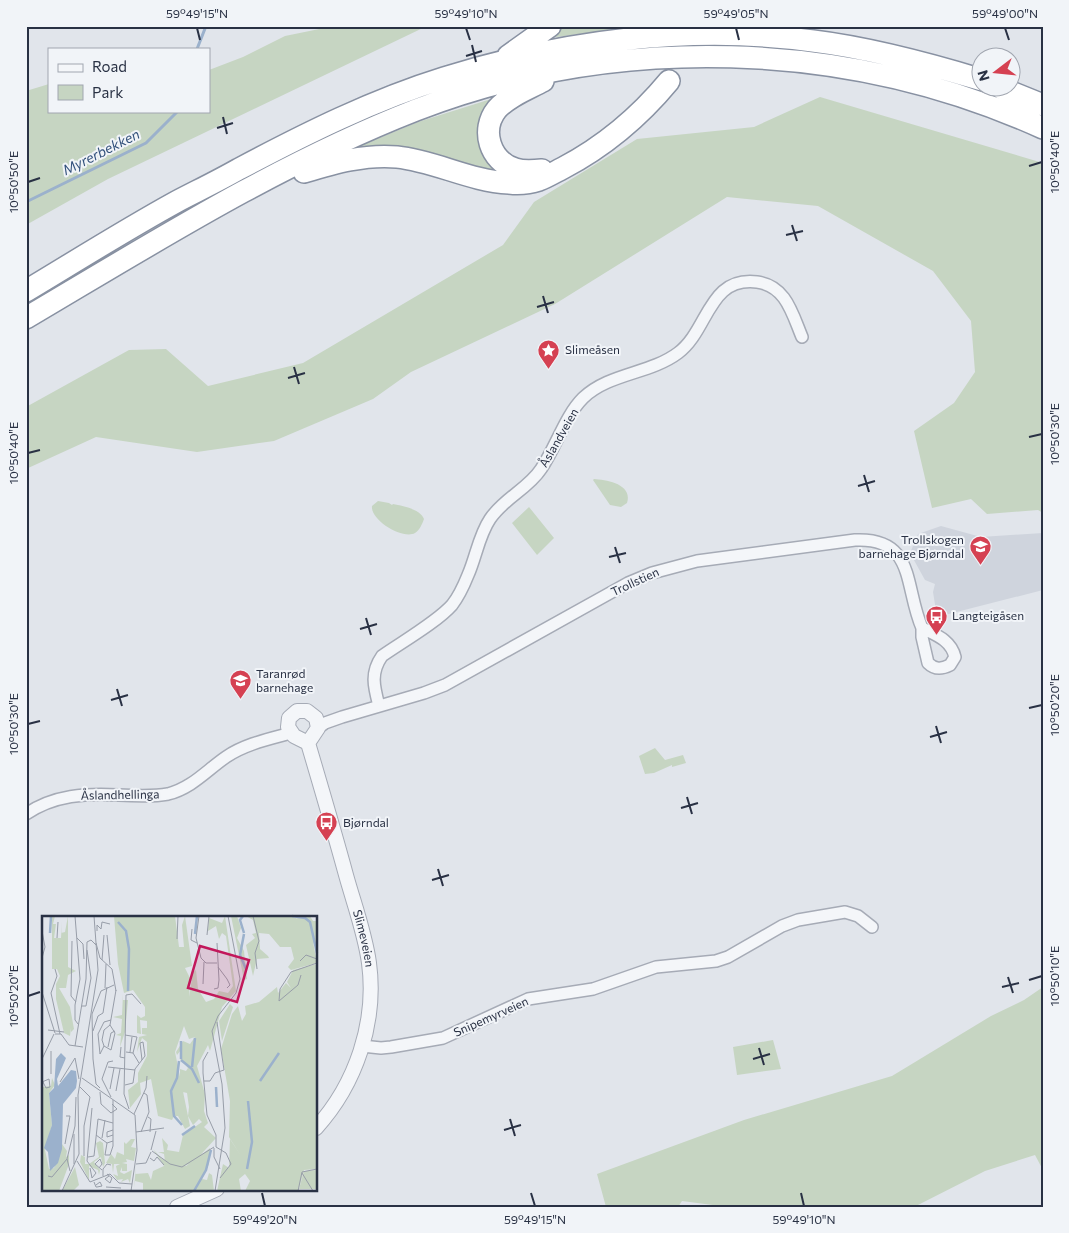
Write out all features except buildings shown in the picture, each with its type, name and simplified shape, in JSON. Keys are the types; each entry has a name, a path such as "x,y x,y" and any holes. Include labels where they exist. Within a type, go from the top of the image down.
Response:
{"highway":[{"path":"499,62 550,26"},
{"path":"690,26 712,35"},
{"path":"26,291 176,202 315,131 418,87 499,62 596,42 712,35 784,38 840,45 909,59 972,77"},
{"path":"26,318 251,187 345,141 418,110 504,82 568,69 630,60 668,58 766,58 807,62 871,73 944,91 982,103 1043,128"},
{"path":"562,168 527,171 510,167 494,153 490,144 489,129 493,115 504,103 568,69"},
{"path":"251,187 334,163 369,157 404,158 486,180 510,183 535,181 585,156 626,124 668,82"},
{"path":"1022,96 1043,105"}],"street":[{"name":"Åslandveien","path":"379,706 373,678 377,663 382,656 451,606 468,575 488,521 502,505 535,477 576,408 591,391 617,378 654,365 678,353 692,338 719,295 726,288 735,284 749,281 776,288 785,298 802,337"},
{"name":"Trollstien","path":"318,728 342,717 424,694 445,685 640,578 668,568 716,558 855,540 877,540 889,546 900,557 907,573 922,628"},
{"path":"300,710 307,710 314,714 318,728 308,743 291,733 288,727 289,718 300,710"},
{"name":"Åslandhellinga","path":"26,814 49,802 87,794 158,796 170,793 196,782 226,757 240,749 291,733"},
{"name":"Slimeveien","path":"308,743 362,929 368,956 370,996 368,1020 362,1046 344,1089 318,1126"},
{"name":"Snipemyrveien","path":"362,1046 381,1048 442,1038 528,999 593,989 656,968 716,961 728,957 782,926 798,920 845,912 858,916 872,927"},
{"path":"177,1207 215,1190"}],"shaded area":[{"name":"Trollskogen barnehage Bjørndal","path":"941,526 981,537 1043,533 1043,590 937,617 933,592 935,584 925,580 910,553 918,534"}],"green space":[{"path":"334,26 427,26 108,179 26,225 26,91 48,84 48,112 210,112 210,70 243,57 285,36"},
{"path":"559,26 639,26 549,38"},
{"path":"507,94 489,111 512,174 338,155 418,122"},
{"path":"820,97 1043,163 1043,513 1038,510 987,514 971,499 932,508 914,431 954,403 975,372 971,321 933,271 818,206 727,197 555,304 411,372 373,399 274,441 197,452 96,437 26,469 26,407 129,350 166,349 208,386 303,363 503,245 534,202 637,139 754,127"},
{"path":"594,479 612,482 623,487 628,497 627,503 621,507 610,505"},
{"path":"378,501 415,510 424,519 420,529 415,533 403,534 382,523 376,517 372,506"},
{"path":"529,507 554,538 537,555 512,523"},
{"path":"655,748 665,760 683,755 686,763 672,767 672,765 654,773 645,774 639,756"},
{"path":"1043,987 1043,1170 1035,1155 985,1171 914,1207 728,1207 682,1201 678,1207 606,1207 597,1174 744,1120 892,1076 991,1016 1024,1000"},
{"path":"773,1040 781,1069 737,1075 733,1047"}],"waterway":[{"name":"Myrerbekken","path":"197,48 206,26"},
{"name":"Myrerbekken","path":"26,202 146,143 177,112"}],"place":[{"name":"Slimeåsen","path":"549,369"},
{"name":"Trollskogen barnehage Bjørndal","path":"980,566"},
{"name":"Langteigåsen","path":"936,635"},
{"name":"Taranrød barnehage","path":"240,700"},
{"name":"Bjørndal","path":"327,842"}]}
